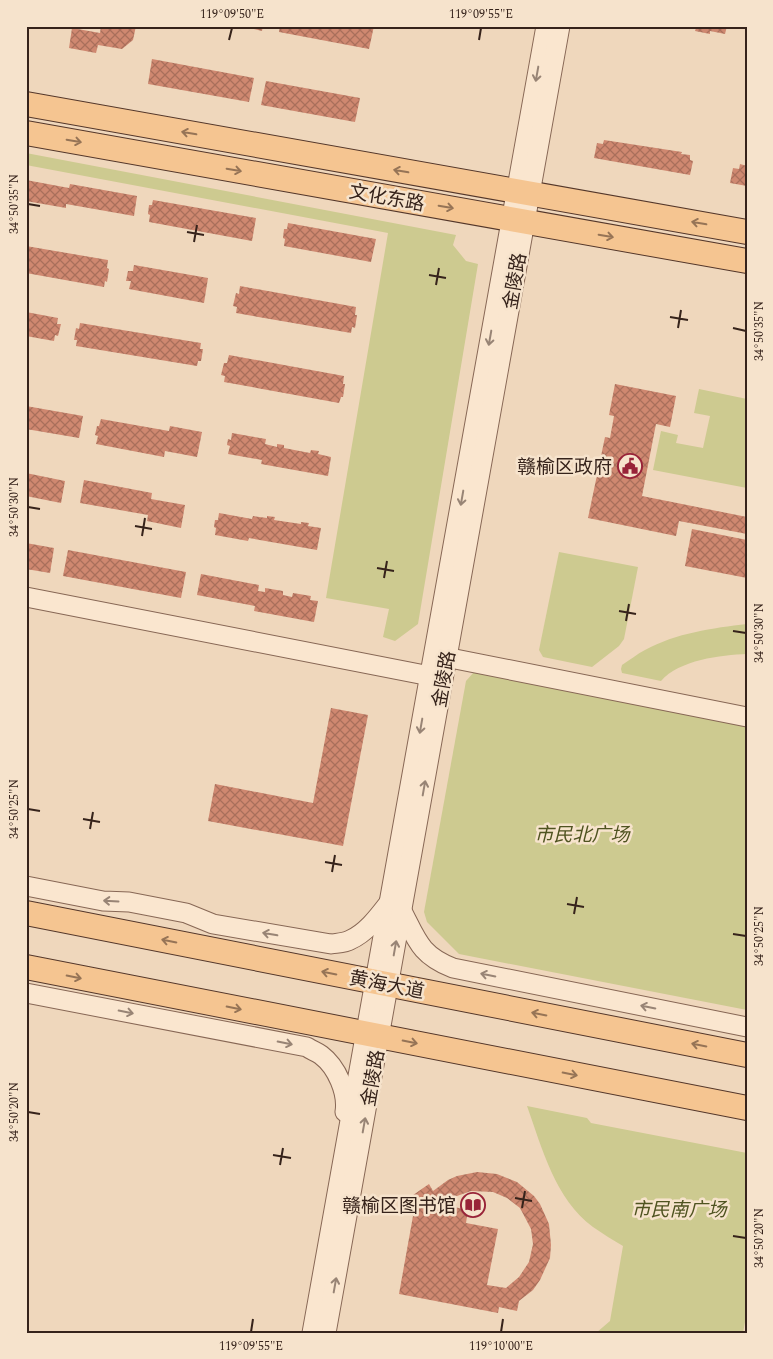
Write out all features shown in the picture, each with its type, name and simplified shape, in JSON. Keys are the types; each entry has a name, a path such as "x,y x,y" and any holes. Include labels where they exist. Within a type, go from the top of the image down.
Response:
{"main road":[{"name":"文化东路","path":"26,104 747,232"},
{"name":"文化东路","path":"26,133 747,261"},
{"name":"黄海大道","path":"26,913 747,1055"},
{"path":"26,967 747,1108"}],"street":[{"name":"金陵路","path":"326,1333 373,1035 523,192 546,26"},
{"name":"金陵路","path":"523,192 560,26"},
{"path":"26,597 430,676"},
{"name":"金陵路","path":"396,907 430,676 442,650"},
{"path":"442,650 747,705"},
{"path":"442,650 747,717"},
{"path":"26,886 103,901 129,902 186,913 213,924 330,944 349,941 358,936 396,907 420,945 432,958 453,968 747,1027"},
{"path":"26,993 307,1047 322,1056 334,1070 344,1089 347,1102 326,1224 330,1235"},
{"name":"金陵路","path":"312,1333 330,1235 373,1035"}],"green space":[{"path":"26,153 456,235 453,245 466,261 478,264 418,624 395,641 383,637 389,609 326,598 388,233 26,165"},
{"path":"699,389 747,399 747,488 653,470 661,431 678,435 676,443 703,448 710,416 694,413"},
{"path":"559,552 638,567 624,639 619,646 592,667 543,657 539,650"},
{"path":"747,624 747,654 713,657 689,663 678,668 661,681 622,673 622,665 642,652 669,639 721,627"},
{"name":"市民北广场","path":"474,672 747,723 747,1010 459,954 427,922 424,912 466,681"},
{"name":"市民南广场","path":"527,1106 587,1118 591,1123 747,1153 747,1311 743,1333 596,1333 610,1321 623,1246 593,1227 569,1202 551,1172"}],"building":[{"path":"101,26 136,26 133,40 122,49 98,45 96,53 69,48 72,28 100,33"},
{"path":"241,26 263,26 262,31"},
{"path":"280,26 374,26 369,49 279,32"},
{"path":"690,26 727,26 725,34 710,31 710,34 695,31 696,28"},
{"path":"152,59 254,78 249,102 148,84"},
{"path":"266,81 360,98 355,122 261,105"},
{"path":"604,140 682,152 681,154 690,155 690,160 693,161 690,175 594,158 597,143 603,144"},
{"path":"740,164 747,166 747,186 730,183 733,168 739,169"},
{"path":"26,180 69,188 70,184 137,196 134,216 66,204 66,208 26,201"},
{"path":"153,200 256,218 252,241 149,222 149,205 152,205"},
{"path":"288,223 376,239 371,262 284,246 284,229 287,229"},
{"path":"26,246 108,260 107,282 105,281 104,287 26,273"},
{"path":"134,265 208,278 204,303 129,289 131,281 126,281 128,271 133,271"},
{"path":"240,286 356,307 355,328 352,327 351,333 236,313 237,307 233,306 236,293 239,294"},
{"path":"26,312 58,318 57,324 61,324 58,336 55,335 54,341 26,336"},
{"path":"80,323 201,343 200,349 203,349 201,361 198,361 197,366 76,346 77,340 74,340 76,328 79,329"},
{"path":"229,355 344,376 343,397 341,397 339,403 224,382 225,376 221,375 224,363 227,363"},
{"path":"615,384 676,396 670,427 656,424 642,496 747,517 747,534 679,521 676,536 588,518 605,437 610,438 614,416 609,415"},
{"path":"26,406 83,416 79,438 26,429"},
{"path":"101,419 169,431 170,426 202,432 197,457 165,451 164,457 96,444 98,436 95,435"},
{"path":"232,433 266,439 265,444 277,447 277,444 284,445 284,448 310,453 311,450 319,451 318,454 331,457 328,476 261,464 262,460 228,454 230,446 227,445 228,439 231,440"},
{"path":"26,473 65,481 61,503 26,496"},
{"path":"84,480 152,493 151,499 185,505 181,528 147,521 148,515 80,503"},
{"path":"219,513 252,519 253,516 267,518 267,516 275,517 274,520 301,524 301,522 309,523 308,526 321,528 317,550 249,538 248,541 215,535 215,520 218,520"},
{"path":"692,529 747,540 747,578 685,566"},
{"path":"26,543 54,548 50,573 26,569"},
{"path":"68,550 186,572 181,598 63,576"},
{"path":"201,574 259,585 258,591 265,592 265,588 283,591 283,595 292,597 293,593 311,596 310,600 318,601 314,622 254,611 255,606 197,595"},
{"path":"331,708 368,715 343,846 208,821 215,784 313,803"},
{"path":"477,1172 497,1174 517,1182 534,1196 540,1204 549,1224 550,1258 533,1290 519,1301 517,1311 499,1307 498,1313 399,1294 413,1216 403,1202 429,1184 433,1191 457,1176","holes":["471,1191 493,1192 507,1198 520,1208 531,1229 533,1244 529,1262 519,1277 506,1288 487,1285 498,1229 466,1223 468,1210 445,1205 457,1196"]}],"place":[{"name":"赣榆区政府","path":"630,466"},
{"name":"赣榆区图书馆","path":"473,1205"}]}
